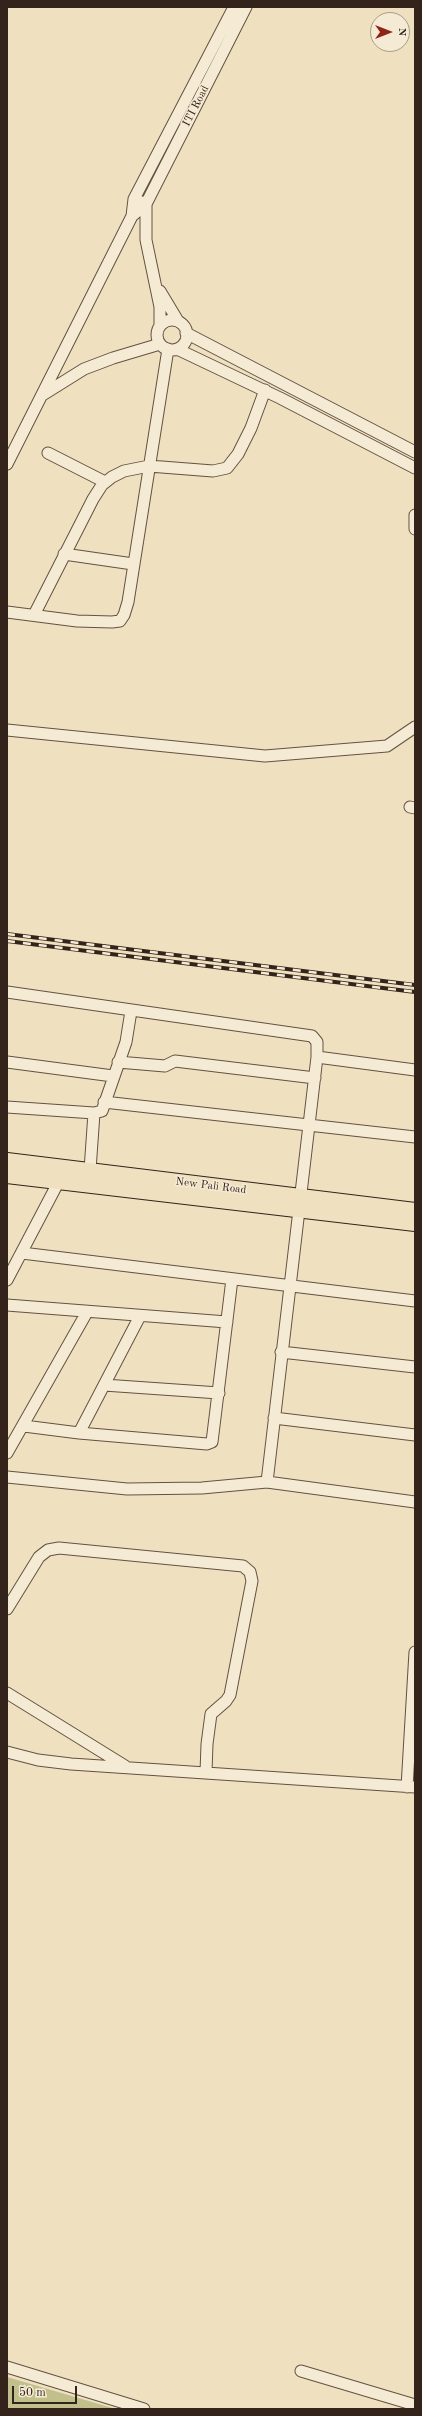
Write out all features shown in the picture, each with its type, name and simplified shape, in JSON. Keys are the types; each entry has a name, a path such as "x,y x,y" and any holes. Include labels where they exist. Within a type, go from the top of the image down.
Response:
{"highway":[{"name":"New Pali Road","path":"7,1161 90,1170 415,1223"},
{"name":"New Pali Road","path":"7,1176 298,1203 415,1211"}],"street":[{"path":"7,464 132,216 134,199 234,7"},
{"name":"ITI Road","path":"132,216 146,204 246,7"},
{"path":"134,199 146,204"},
{"name":"ITI Road","path":"146,204 146,240 160,307 160,326"},
{"name":"ITI Road","path":"156,284 178,321"},
{"path":"415,452 186,333 178,321 168,320 160,326 157,335 168,347 266,390 415,468"},
{"path":"40,398 52,388 84,369 113,358 168,347 184,342 186,333"},
{"path":"7,612 77,620 120,621 128,602 168,347"},
{"path":"34,615 93,499 105,482 124,471 149,466 213,471 227,468 238,454 252,428 266,390"},
{"path":"48,453 105,482"},
{"path":"415,515 415,529"},
{"path":"64,554 133,564"},
{"path":"7,730 265,756 387,746 415,727"},
{"path":"7,992 312,1036 317,1042 317,1057 298,1203 267,1482"},
{"path":"7,1107 94,1113 102,1111 126,1042 131,1011"},
{"path":"317,1057 415,1070"},
{"path":"118,1062 165,1066 175,1061 314,1078"},
{"path":"7,1062 113,1076"},
{"path":"104,1102 415,1137"},
{"path":"90,1170 94,1113"},
{"path":"7,1280 59,1181"},
{"path":"22,1253 415,1301"},
{"path":"24,1426 79,1433 207,1444 212,1442 215,1436 232,1279"},
{"path":"7,1304 88,1312 227,1322"},
{"path":"7,1453 24,1426 88,1312"},
{"path":"79,1433 140,1316"},
{"path":"282,1352 415,1367"},
{"path":"104,1385 219,1393"},
{"path":"274,1418 415,1435"},
{"path":"7,1477 127,1489 202,1488 267,1482 415,1502"},
{"path":"7,1609 39,1557 48,1550 54,1549 243,1566 250,1572 252,1580 230,1695 211,1714 207,1744 206,1772"},
{"path":"7,1752 44,1761 411,1787 415,1652"},
{"path":"7,1693 127,1767"},
{"path":"7,2367 144,2409"},
{"path":"301,2371 415,2405"}],"shaded area":[{"path":"7,2377 116,2409 7,2409"}],"railway":[{"path":"7,934 415,985"},
{"path":"7,941 415,992"}]}
